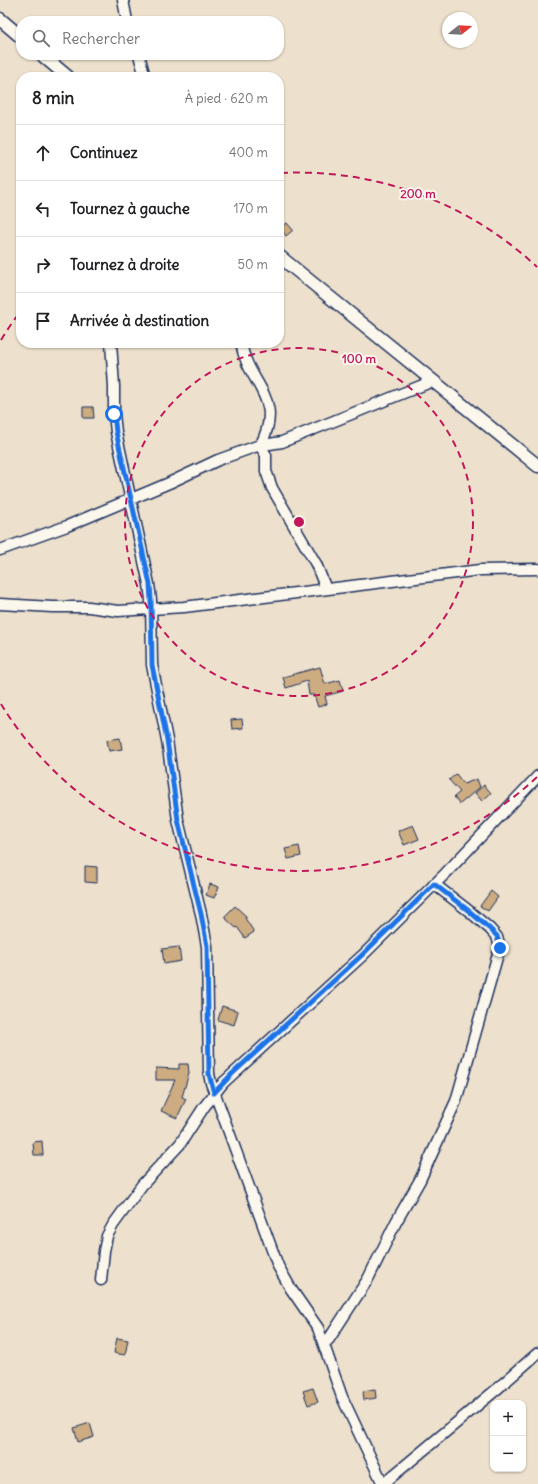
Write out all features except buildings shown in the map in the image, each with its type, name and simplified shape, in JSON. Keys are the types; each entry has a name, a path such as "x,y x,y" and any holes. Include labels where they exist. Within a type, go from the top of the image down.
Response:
{"street":[{"path":"123,0 126,16"},
{"path":"0,19 16,33"},
{"path":"48,60 62,72"},
{"path":"140,60 144,72"},
{"path":"284,260 538,466"},
{"path":"111,348 114,423 150,584 152,665 167,740 178,820 201,914 207,946 209,1074 214,1093 278,1266 291,1289 315,1322 342,1397 383,1484 538,1353"},
{"path":"243,348 247,362 268,401 270,411 268,430 260,446"},
{"path":"0,550 67,526 218,460 260,446 282,442 433,381"},
{"path":"260,446 266,455 266,471 272,488 316,564 326,589"},
{"path":"0,604 52,607 89,607 118,611 184,607 480,570 538,569"},
{"path":"101,1280 104,1251 113,1225 142,1185 180,1144 214,1093 232,1074 362,955 434,884 538,776"},
{"path":"324,1344 329,1339 368,1278 396,1222 420,1180 456,1101 500,948 497,936 490,929 434,884"}],"route":[{"path":"114,414 114,423 150,584 152,665 167,740 178,820 201,914 207,946 209,1074 214,1093 232,1074 362,955 434,884 490,929 497,936 500,948"}]}
